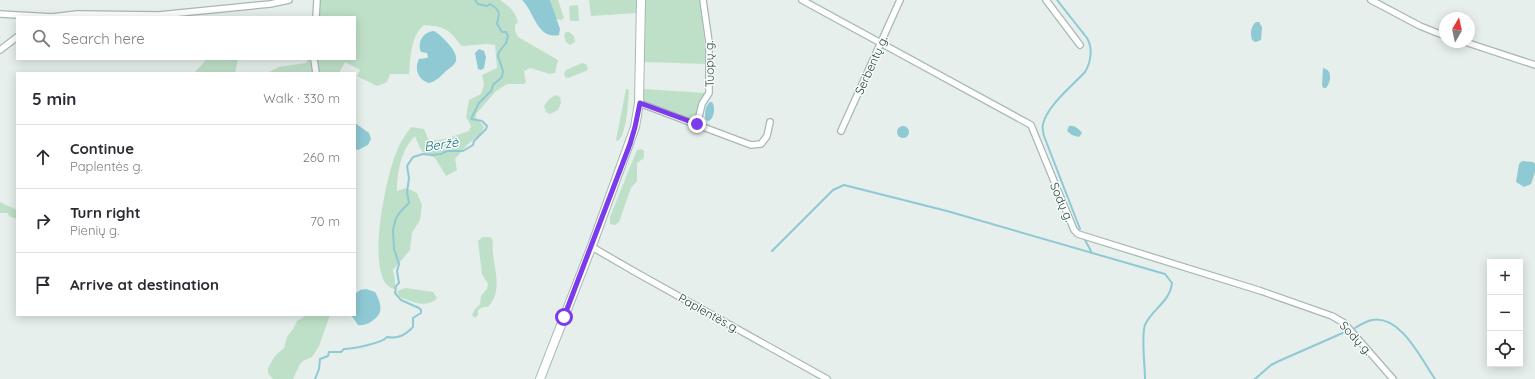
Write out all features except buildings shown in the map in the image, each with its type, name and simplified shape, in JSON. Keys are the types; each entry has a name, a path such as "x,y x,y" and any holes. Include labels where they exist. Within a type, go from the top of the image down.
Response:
{"main road":[{"path":"540,379 592,247 635,127 640,103 641,0"}],"street":[{"path":"61,16 77,14 159,15 270,4 289,0"},
{"path":"316,16 317,0"},
{"name":"Tuopų g.","path":"697,124 702,104 709,93 709,42 703,0"},
{"name":"Sodų g.","path":"802,0 1031,125 1068,217 1076,233 1261,291 1332,316 1344,323 1393,379"},
{"name":"Serbentų g.","path":"842,131 900,0"},
{"path":"1046,0 1080,45"},
{"path":"1370,0 1420,26 1439,34"},
{"path":"0,14 35,16"},
{"path":"0,50 16,38"},
{"path":"1475,45 1534,64"},
{"path":"314,60 316,72"},
{"path":"640,103 751,145 762,144 767,136 770,122"},
{"name":"Paplentės g.","path":"592,247 827,379"}],"green space":[{"path":"319,0 500,0 509,7 515,15 518,22 515,25 515,31 518,37 558,60 555,73 550,74 530,68 524,71 526,82 524,84 507,84 496,91 476,114 476,118 484,127 481,133 467,145 455,159 457,170 446,176 435,158 423,152 415,136 410,142 401,162 397,191 406,188 417,193 422,205 420,220 412,233 410,250 393,270 395,289 385,282 380,268 378,248 383,202 398,148 411,127 424,129 429,141 445,139 469,131 471,126 466,117 469,100 481,94 484,85 482,75 497,68 495,45 488,44 462,46 450,32 442,28 424,25 419,30 414,41 409,74 390,74 387,82 377,86 357,76 360,70 345,62 340,72 318,71 317,60 356,60 356,16 317,16"},
{"path":"551,0 558,0 564,18 561,20 556,19 550,2"},
{"path":"589,0 638,0 638,13 591,16"},
{"path":"645,0 700,0 707,64 644,62"},
{"path":"578,5 579,21 570,21 569,6"},
{"path":"566,32 569,32 574,36 575,42 570,45 566,42 564,35"},
{"path":"206,60 238,60 235,72 195,72"},
{"path":"308,60 312,60 313,72 269,72 279,67 306,63"},
{"path":"582,63 586,64 588,69 586,71 568,78 565,77 564,74 566,70"},
{"path":"626,89 629,91 625,125 618,141 616,140"},
{"path":"643,89 706,93 696,122 643,103"},
{"path":"556,95 560,97 561,103 558,110 550,114 546,112 544,106 549,99"},
{"path":"641,149 644,151 644,158 637,163 637,181 631,188 619,222 615,225 610,224 610,217 637,150"},
{"path":"0,202 16,210 16,219 9,216 8,213 0,213"},
{"path":"483,237 490,237 493,240 493,257 497,283 493,299 488,307 483,307 478,310 478,315 475,318 472,315 480,304 481,296 487,289 488,284 482,274 478,241"},
{"path":"406,288 433,292 437,298 429,303 419,304 400,297 397,291"},
{"path":"305,316 330,316 319,346 312,357 300,364 293,379 273,379 268,373 268,368 275,356 284,348 287,337 297,321"}],"water":[{"path":"522,0 550,0 560,29 559,35 546,33 541,29"},
{"path":"1256,22 1259,22 1262,27 1261,40 1256,42 1252,39 1251,31"},
{"path":"434,31 445,40 455,53 456,61 440,77 429,83 422,79 418,73 417,66 419,59 428,57 427,53 421,52 420,41 424,35"},
{"path":"479,49 484,51 486,57 484,68 481,70 478,69 475,53"},
{"path":"1323,68 1330,74 1329,83 1326,88 1323,88 1322,85"},
{"path":"710,102 712,102 714,109 711,120 709,121 706,120 705,113"},
{"path":"356,124 369,133 371,139 368,145 358,150 356,149"},
{"path":"901,126 905,126 909,132 905,138 901,138 897,134 897,130"},
{"path":"1069,126 1075,127 1082,133 1079,137 1072,135 1067,131"},
{"path":"1522,161 1533,162 1535,164 1535,172 1531,184 1524,187 1516,182 1519,164"},
{"path":"366,289 375,292 380,303 380,312 375,319 363,325 358,325 352,316 356,316 356,293 360,290"}],"waterway":[{"name":"Beržė","path":"315,379 319,369 320,359 328,356 329,352 341,352 344,349 360,347 380,341 387,337 402,336 413,327 413,318 421,313 419,308 401,300 395,293 396,286 399,283 397,271 399,264 394,249 393,230 396,218 409,203 407,192 409,178 407,166 413,157 423,154 441,154 447,151 463,151 473,145 474,141 486,129 487,126 482,121 471,119 479,103 491,91 493,85 502,77 503,71 498,56 499,52 506,43 508,36 506,32 502,32 497,24 498,11 490,4 487,6 478,4 475,0"},
{"path":"1057,0 1087,38 1091,51 1089,64 1085,72 1055,103 1045,117 1043,124 1044,136 1080,229"},
{"path":"772,251 833,190 844,185 947,211 1165,274 1172,283 1171,290 1148,319 1144,330 1143,343 1145,379"},
{"path":"1085,240 1091,251"},
{"path":"1355,328 1372,320 1382,320 1392,324 1401,331 1417,350 1435,379"},
{"path":"1255,379 1271,365 1345,332"}],"route":[{"path":"564,317 630,144 640,103 697,124"}]}
